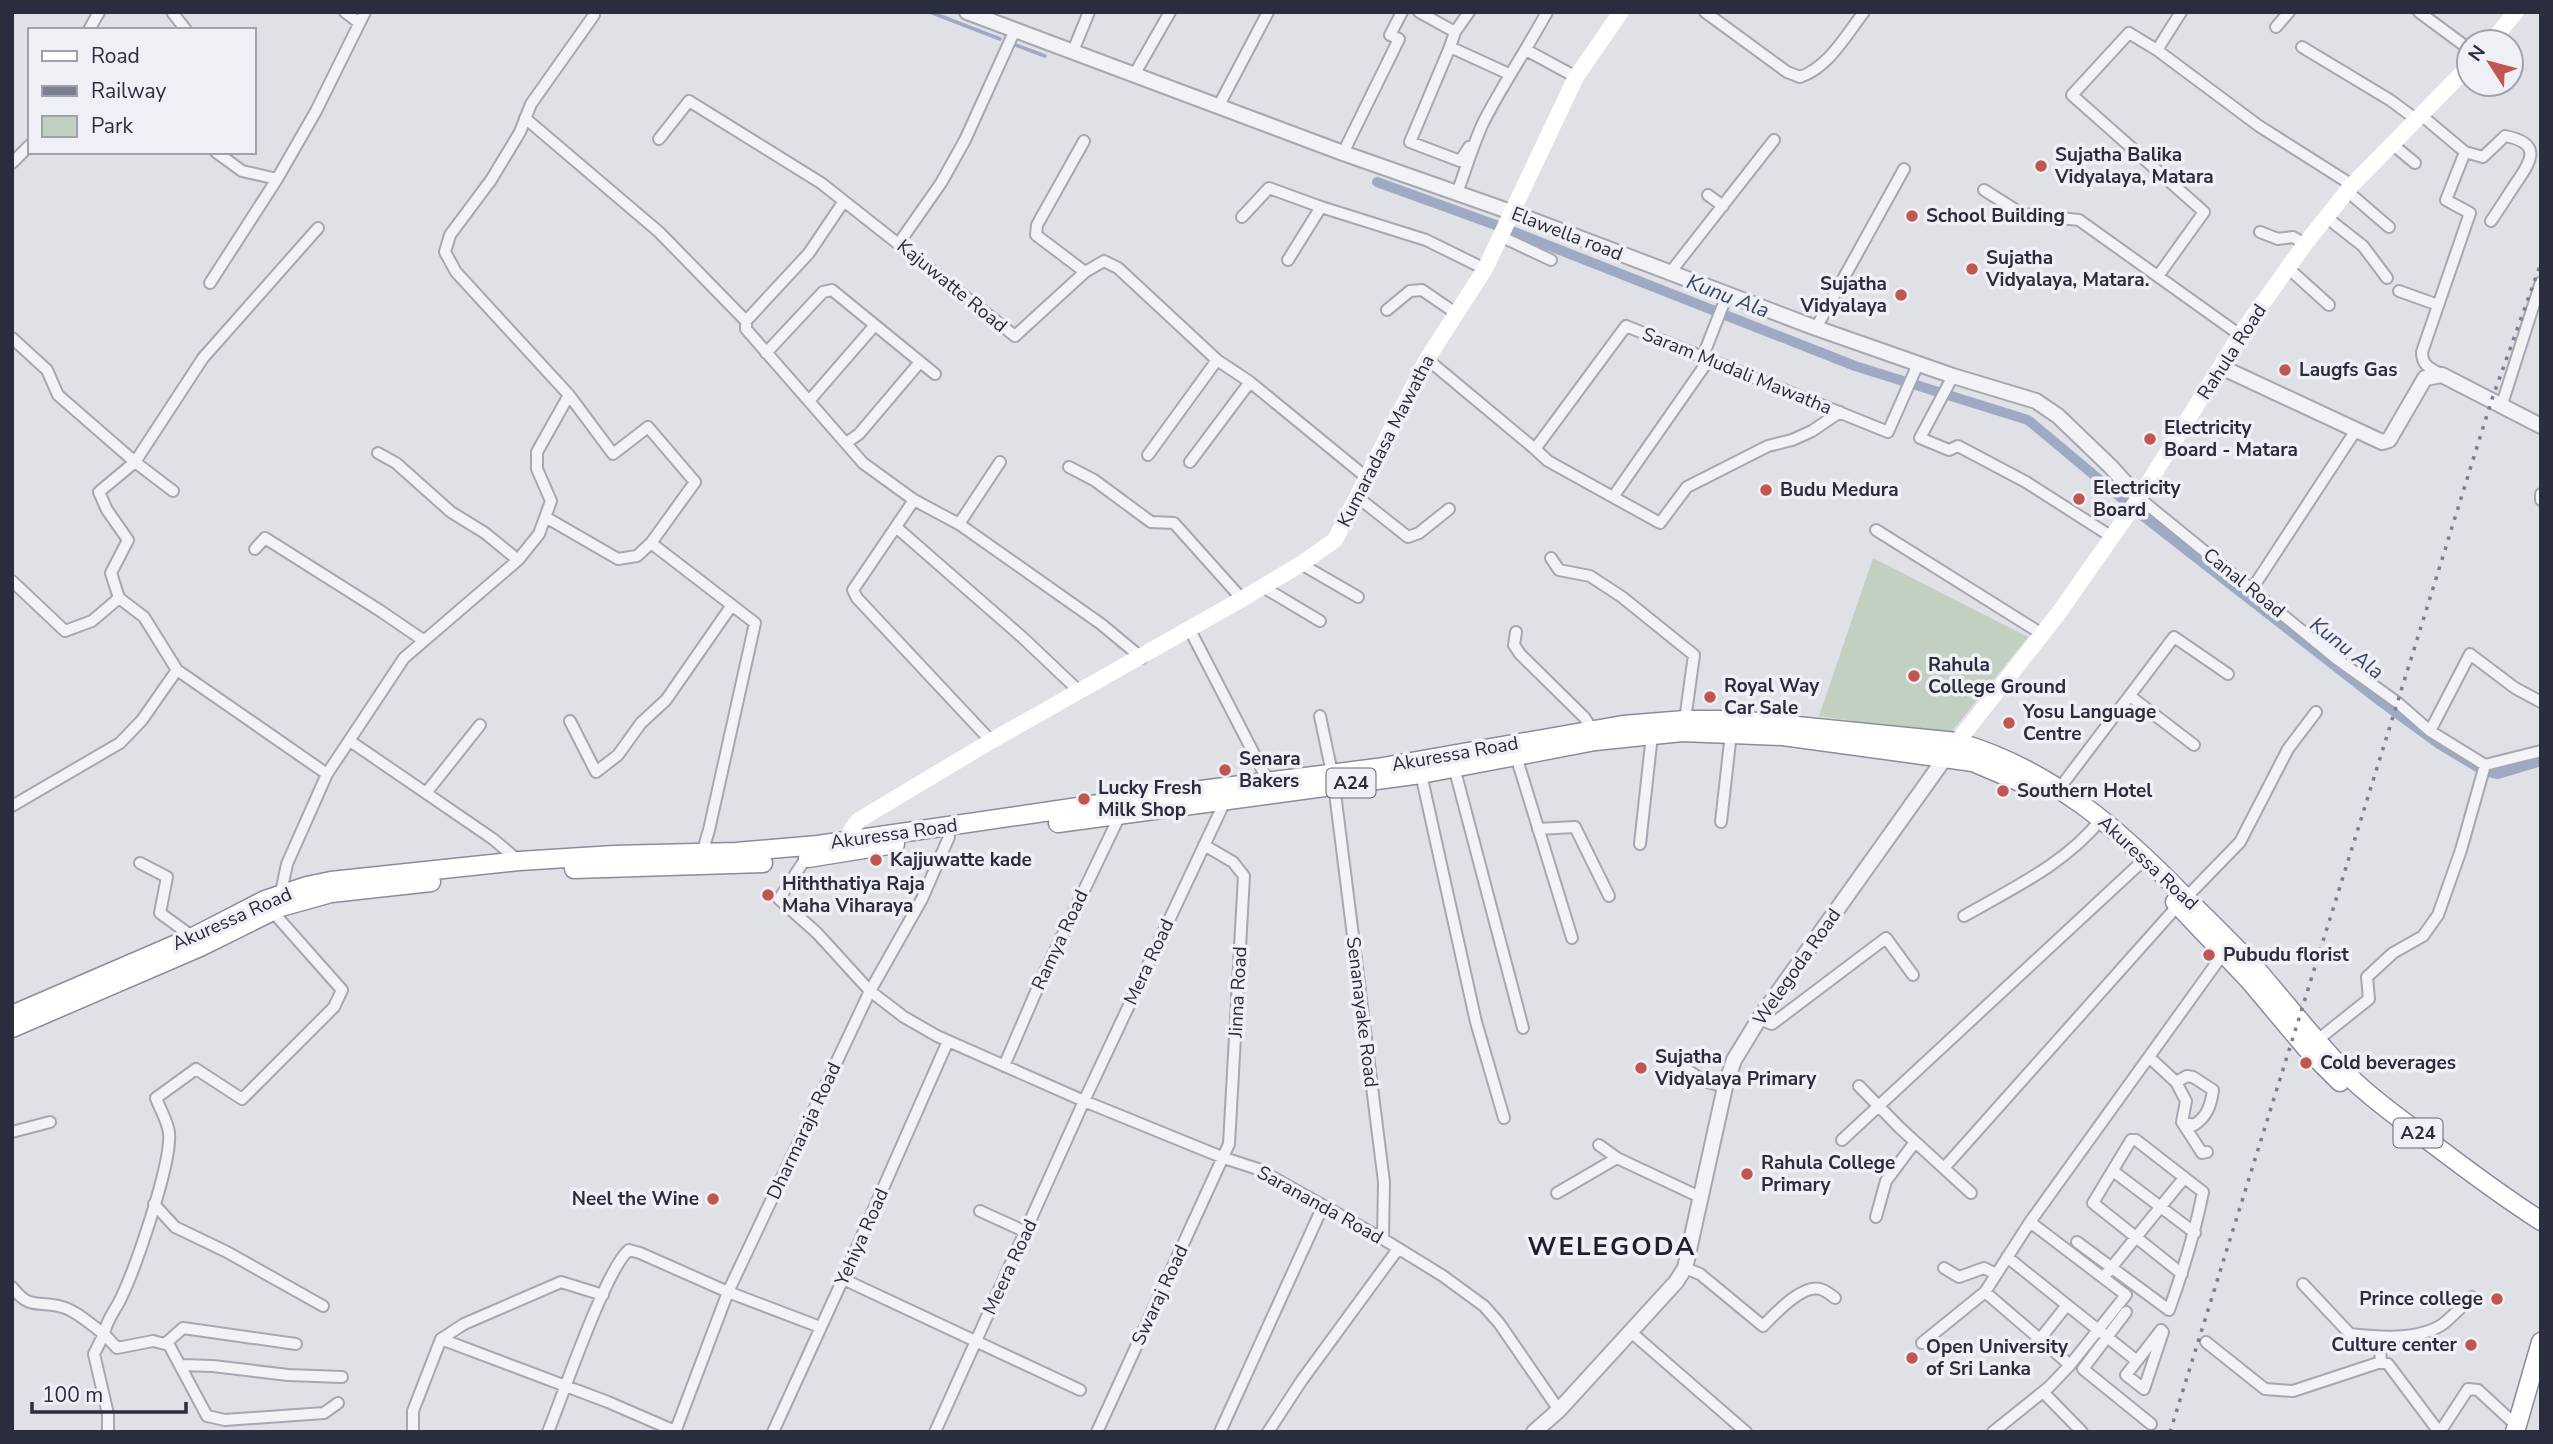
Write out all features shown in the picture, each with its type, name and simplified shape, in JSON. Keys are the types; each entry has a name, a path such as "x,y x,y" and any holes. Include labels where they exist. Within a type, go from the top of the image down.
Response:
{"highway":[{"name":"Akuressa Road","path":"12,1027 200,947 307,886 368,876 519,861 737,864 806,858 848,846 1333,779 1377,768 1475,756 1592,729 1685,720 1737,720 1957,742 1987,752 2059,789 2143,861 2182,902 2256,970 2312,1044"},
{"name":"Akuressa Road","path":"12,1015 193,937 247,908 364,889 615,861 949,837 1120,815 1268,781 1421,774 1454,767 1475,756 1516,756 1595,741 1682,732 1783,736 1973,762 2021,782 2099,823"},
{"name":"Akuressa Road","path":"2182,902 2224,954 2376,1114 2540,1223"},
{"path":"2516,1429 2539,1349"}],"main road":[{"name":"Kumaradasa Mawatha","path":"848,846 850,829 859,820 991,741 1190,630 1301,564 1335,540 1427,359 1485,268 1576,77 1621,12"},
{"path":"2503,28 2516,12"},
{"name":"Rahula Road","path":"1945,758 2042,634 2112,537 2240,335 2305,244 2350,188 2455,80"}],"street":[{"path":"90,28 99,12"},
{"path":"172,12 185,28"},
{"path":"210,283 316,111 361,17 345,12"},
{"name":"Elawella road","path":"967,12 982,15 1219,107 1511,212 1816,328 1953,376 2036,401 2058,416 2139,498"},
{"path":"1073,51 1089,12"},
{"path":"1134,75 1170,12"},
{"path":"1219,107 1268,12"},
{"path":"1343,153 1399,39 1390,35 1402,12"},
{"path":"1419,12 1455,32"},
{"path":"1469,12 1455,32 1410,142 1460,161 1469,147 1474,148"},
{"path":"1458,193 1483,125 1509,74 1547,12"},
{"path":"1705,12 1787,72 1800,77 1813,73 1827,60 1864,12"},
{"path":"2157,50 2181,12"},
{"path":"2276,27 2289,12"},
{"path":"2418,12 2455,38"},
{"path":"547,518 618,559 637,556 651,543 695,482 648,427 612,454 569,395 456,272 444,252 450,234 491,180 520,132 531,104 592,13"},
{"path":"899,243 941,183 965,140 1015,30"},
{"path":"2158,276 2204,212 2072,95 2129,33 2157,50 2259,126 2350,188 2389,227"},
{"path":"1450,47 1509,74"},
{"path":"2302,47 2419,117 2465,152 2483,157 2505,136 2516,138 2529,147 2532,158 2528,167 2491,221"},
{"path":"1526,50 1576,77"},
{"name":"Kajuwatte Road","path":"659,139 689,101 821,183 1015,335 1085,272"},
{"path":"525,118 659,232 746,321"},
{"path":"1669,274 1774,140"},
{"path":"1084,141 1037,225 1036,235 1085,272 1104,261 1118,268 1217,360 1250,382 1366,477"},
{"path":"2392,144 2415,163"},
{"path":"12,163 28,147"},
{"path":"2465,152 2446,200 2470,213 2421,352 2422,361 2541,426"},
{"path":"219,154 242,171 276,179"},
{"path":"1816,328 1904,169"},
{"path":"1241,217 1269,188 1426,240 1485,268"},
{"path":"1984,190 2022,214 2079,220 2240,335"},
{"path":"1708,195 1723,206"},
{"path":"844,201 809,253 746,321 746,329 863,463 914,500 959,524 1101,624 1142,657"},
{"path":"1288,260 1321,207"},
{"path":"2326,217 2363,246 2387,278"},
{"path":"318,228 203,358 135,462 99,492 107,510 128,540 111,573 119,598 144,617 177,670 273,734 327,774"},
{"path":"2260,232 2278,239 2293,237 2305,244"},
{"path":"1500,236 1551,260"},
{"path":"2288,268 2329,304"},
{"path":"2502,404 2541,282"},
{"path":"766,353 823,292 832,290 935,373"},
{"path":"1387,310 1410,290 1422,290 1457,314"},
{"path":"2399,290 2438,305"},
{"path":"1613,497 1706,357 1727,295"},
{"path":"809,401 875,325"},
{"name":"Saram Mudali Mawatha","path":"1535,449 1626,326 1888,432 1918,364"},
{"path":"12,338 47,370 58,395 173,491"},
{"path":"1427,359 1548,461 1660,523 1687,487 1768,446 1793,440 1812,431 1840,412"},
{"path":"1148,455 1217,360"},
{"path":"846,443 859,434 920,362"},
{"path":"2221,368 2382,442 2389,440 2425,378 2442,374"},
{"path":"1953,376 1920,438 1950,450 1958,446 2026,482 2112,537"},
{"path":"1190,462 1250,382"},
{"path":"108,1432 108,1414 94,1354 104,1334 106,1321 126,1286 155,1204 168,1151 169,1132 156,1098 196,1069 242,1099 334,1007 342,990 278,904 287,864 327,774 404,658 518,559 539,534 551,501 537,469 537,452 569,395"},
{"path":"2252,589 2356,430"},
{"path":"378,453 396,463 451,512 485,533 518,559"},
{"path":"959,524 1000,462"},
{"path":"1069,467 1094,480 1151,522 1174,523 1242,599"},
{"path":"2541,494 2541,500"},
{"path":"1356,496 1408,537 1419,534 1449,509"},
{"name":"Canal Road","path":"2139,498 2430,731 2485,765"},
{"path":"914,500 853,590 857,598 991,741"},
{"path":"896,527 1080,692"},
{"path":"1876,530 2042,634"},
{"path":"255,549 265,538 423,640"},
{"path":"651,543 755,622 702,853"},
{"path":"1551,558 1559,570 1590,576 1622,597 1694,655 1685,720"},
{"path":"1301,564 1358,597"},
{"path":"12,582 65,631 92,621 119,598"},
{"path":"1263,587 1320,621"},
{"path":"570,721 596,772 618,755 641,723 666,700 732,605"},
{"path":"1190,630 1268,781"},
{"path":"1516,632 1514,645 1520,654 1584,717 1592,729"},
{"path":"2059,789 2174,637 2228,674"},
{"path":"2430,731 2470,654 2515,688 2541,702"},
{"path":"12,806 120,743 142,720 177,670"},
{"path":"2130,696 2194,745"},
{"path":"1944,1168 2182,902 2240,842 2288,749 2316,712"},
{"name":"Senanayake Road","path":"1320,716 1333,779 1384,1182 1383,1239"},
{"path":"426,793 480,725"},
{"path":"1721,822 1731,733"},
{"path":"1640,844 1652,735"},
{"path":"350,741 493,839 519,861"},
{"path":"2312,1044 2369,999 2367,977 2393,953 2423,936 2438,915 2461,850 2485,765 2541,751"},
{"path":"1516,756 1572,939"},
{"name":"Welegoda Road","path":"1534,1432 1559,1410 1632,1332 1685,1268 1725,1087 1734,1060 1759,1019 1945,758"},
{"path":"1454,767 1523,1028"},
{"path":"1421,774 1476,1022 1504,1118"},
{"name":"Mera Road","path":"1084,1101 1215,822 1218,794"},
{"name":"Ramya Road","path":"1004,1066 1041,980 1120,815"},
{"path":"1964,916 2043,871 2099,823"},
{"path":"1538,828 1575,827 1609,896"},
{"name":"Dharmaraja Road","path":"675,1432 728,1292 870,990 922,899 949,837"},
{"name":"Jinna Road","path":"1203,845 1233,863 1244,876 1229,1144 1224,1158"},
{"name":"Sarananda Road","path":"806,858 779,899 817,933 870,990 904,1017 948,1041 1084,1101 1224,1158 1258,1168 1383,1239 1443,1276 1484,1306 1499,1323 1559,1410"},
{"path":"1842,1140 2143,861"},
{"path":"140,863 167,877 159,913 193,937"},
{"path":"1759,1019 1772,1024 1886,938 1913,975"},
{"path":"1922,1343 1985,1292 2029,1222 2224,954"},
{"name":"Yehiya Road","path":"773,1432 844,1279 948,1041"},
{"path":"2149,1057 2176,1082 2186,1101 2182,1122 2202,1153 2207,1152"},
{"path":"1687,1070 1704,1081 1725,1087"},
{"path":"2176,1082 2187,1076 2193,1077 2213,1090 2211,1106 2202,1120 2194,1125 2182,1122"},
{"path":"1859,1086 1971,1193"},
{"name":"Meera Road","path":"935,1432 1084,1101"},
{"path":"12,1132 50,1122"},
{"path":"2077,1242 2169,1310 2182,1274 2194,1233 2203,1192 2133,1139 2093,1203 2182,1274"},
{"path":"1875,1217 1886,1181 1915,1142"},
{"path":"1598,1145 1616,1158 1702,1198"},
{"name":"Swaraj Road","path":"1097,1432 1224,1158"},
{"path":"1557,1193 1616,1158"},
{"path":"2113,1171 2194,1233"},
{"path":"2103,1278 2184,1178"},
{"path":"155,1204 175,1227 227,1252 323,1306"},
{"path":"1220,1432 1323,1206"},
{"path":"980,1211 1026,1232"},
{"path":"2029,1222 2126,1295 2083,1369 2151,1424"},
{"path":"1268,1432 1302,1380 1398,1249"},
{"path":"548,1432 603,1295 622,1256 629,1251 640,1253 728,1292 820,1327"},
{"path":"2007,1257 2137,1361"},
{"path":"1685,1268 1700,1275 1763,1326 1791,1300 1811,1288 1821,1289 1836,1298"},
{"path":"1944,1268 1959,1277 1984,1268 1996,1274"},
{"path":"844,1279 1080,1390"},
{"path":"413,1432 413,1411 440,1339 464,1324 561,1282 603,1295"},
{"path":"2303,1284 2350,1334 2379,1337 2422,1332 2441,1325 2472,1297"},
{"path":"12,1287 20,1297 32,1303 61,1306 104,1334 117,1348 153,1341 169,1345 207,1416 225,1420 324,1413 338,1404"},
{"path":"1985,1292 2070,1365"},
{"path":"2039,1339 2067,1305"},
{"path":"1993,1432 2043,1392 2126,1312"},
{"path":"165,1344 183,1328 296,1344"},
{"path":"2161,1331 2163,1332 2144,1389 2126,1376 2137,1361 2161,1331"},
{"path":"1632,1332 1746,1432"},
{"path":"2379,1337 2381,1362"},
{"path":"440,1339 675,1432"},
{"path":"2206,1342 2265,1389 2293,1391 2381,1362 2388,1364 2440,1432 2468,1389 2477,1390 2516,1429"},
{"path":"181,1365 342,1377"},
{"path":"2043,1392 2082,1432"}],"green space":[{"name":"Rahula College Ground","path":"1873,558 2028,637 1949,735 1819,716"}],"waterway":[{"path":"930,12 1000,39"},
{"path":"1013,44 1045,56"},
{"name":"Kunu Ala","path":"1377,182 1504,228 1855,366 2028,420 2125,501"},
{"name":"Kunu Ala","path":"2143,516 2439,744 2484,771 2498,774 2541,761"}],"railway":[{"path":"2170,1432 2492,399 2541,263"}],"place":[{"name":"Sujatha Balika Vidyalaya, Matara","path":"2041,166"},
{"name":"School Building","path":"1912,216"},
{"name":"Sujatha Vidyalaya, Matara.","path":"1972,269"},
{"name":"Sujatha Vidyalaya","path":"1901,295"},
{"name":"Laugfs Gas","path":"2285,370"},
{"name":"Electricity Board - Matara","path":"2150,439"},
{"name":"Budu Medura","path":"1766,490"},
{"name":"Electricity Board","path":"2079,499"},
{"name":"Rahula College Ground","path":"1914,676"},
{"name":"Royal Way Car Sale","path":"1710,697"},
{"name":"Yosu Language Centre","path":"2009,723"},
{"name":"Senara Bakers","path":"1225,770"},
{"name":"Southern Hotel","path":"2003,791"},
{"name":"Lucky Fresh Milk Shop","path":"1084,799"},
{"name":"Kajjuwatte kade","path":"876,860"},
{"name":"Hiththatiya Raja Maha Viharaya","path":"768,895"},
{"name":"Pubudu florist","path":"2209,955"},
{"name":"Cold beverages","path":"2306,1063"},
{"name":"Sujatha Vidyalaya Primary","path":"1641,1068"},
{"name":"Rahula College Primary","path":"1747,1174"},
{"name":"Neel the Wine","path":"713,1199"},
{"name":"Prince college","path":"2497,1299"},
{"name":"Culture center","path":"2471,1345"},
{"name":"Open University of Sri Lanka","path":"1912,1358"}],"district":[{"name":"WELEGODA","path":"1612,1246"}]}
